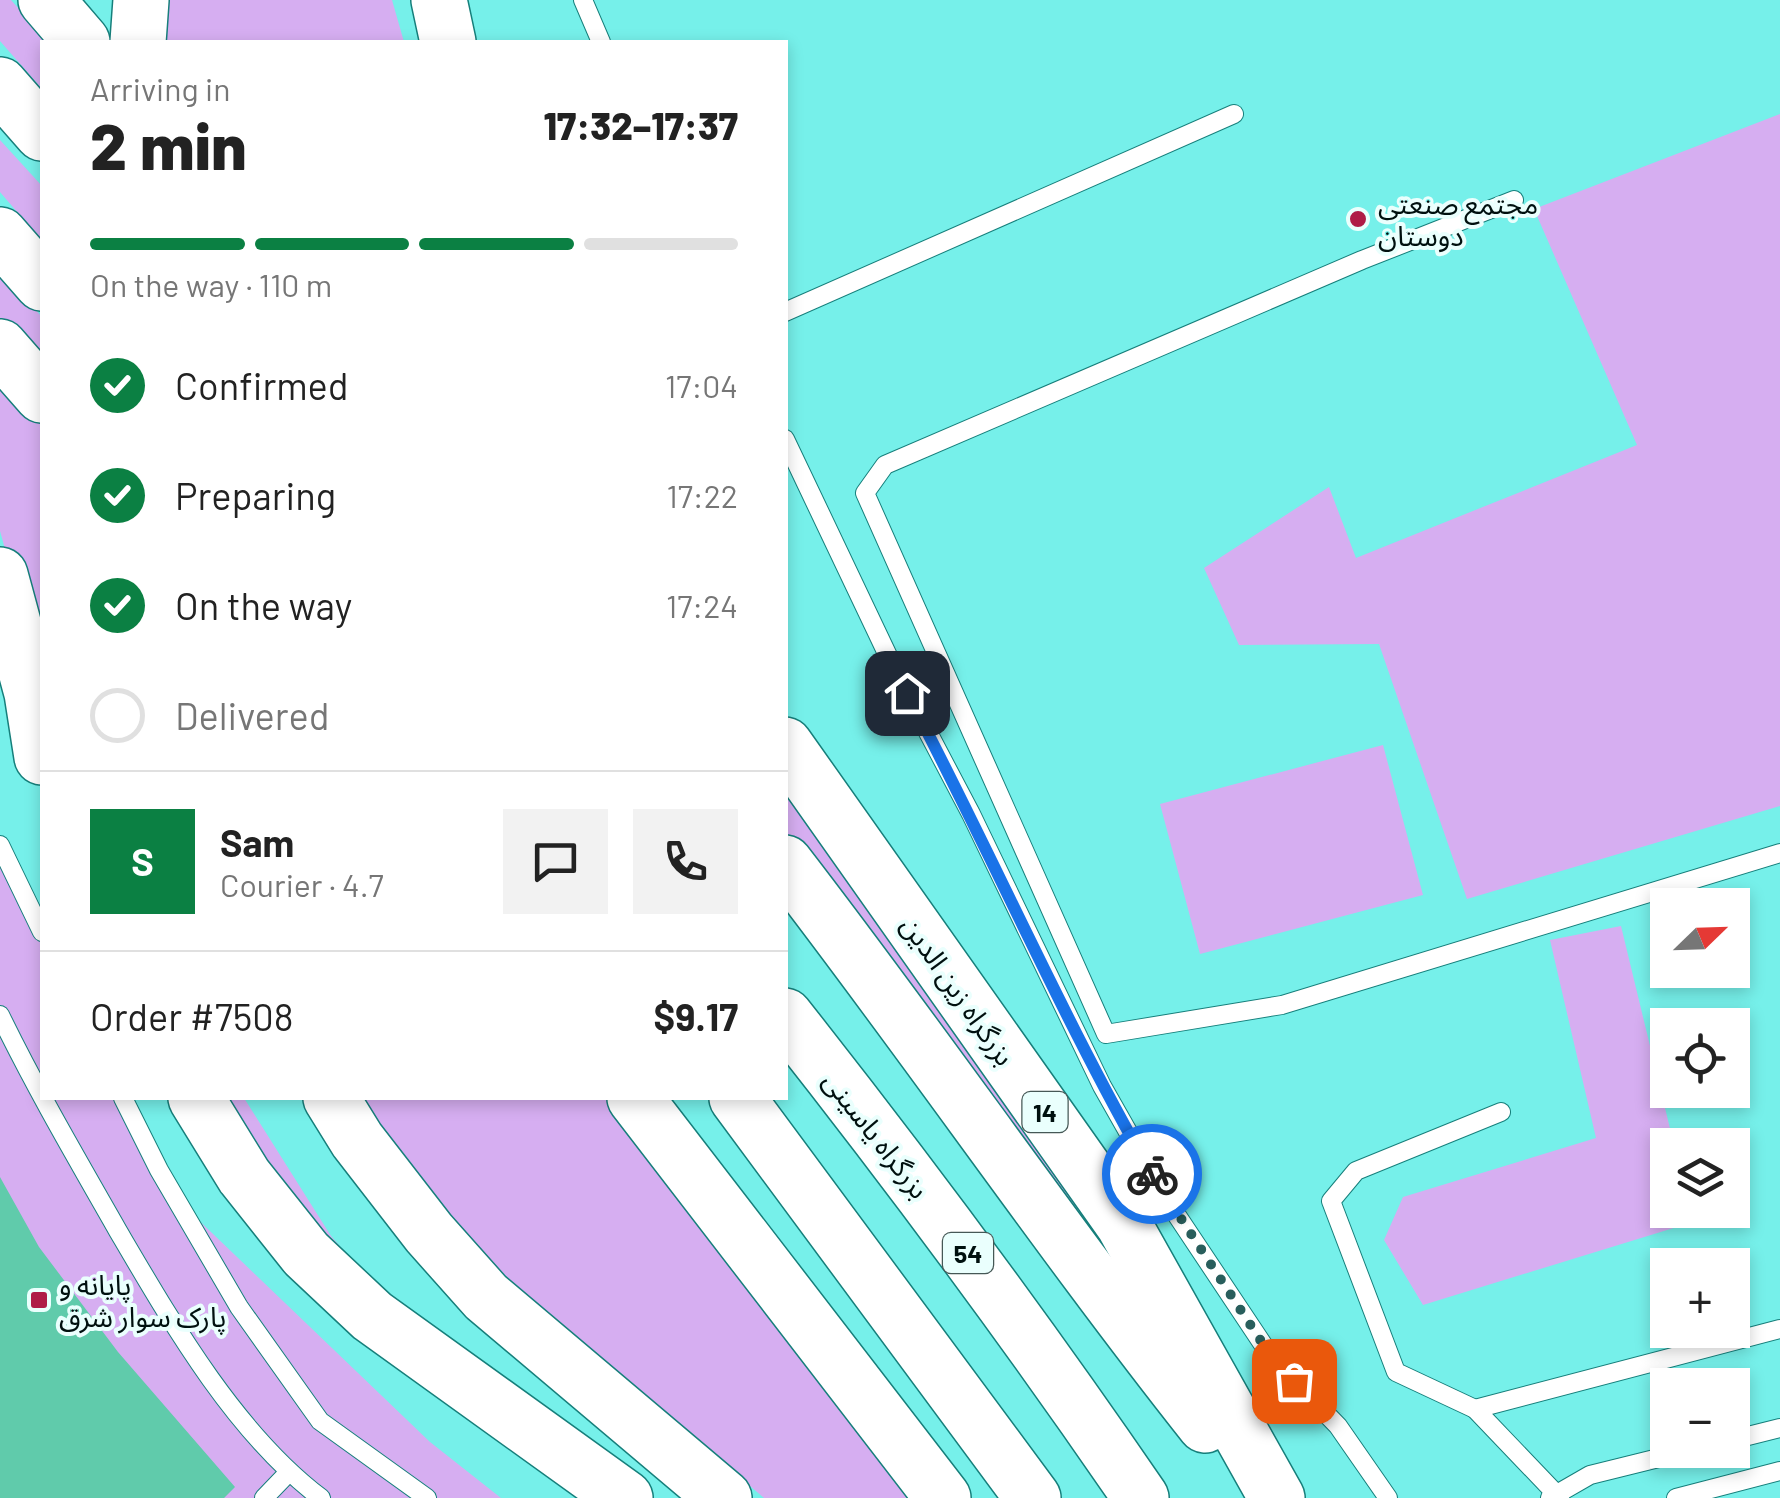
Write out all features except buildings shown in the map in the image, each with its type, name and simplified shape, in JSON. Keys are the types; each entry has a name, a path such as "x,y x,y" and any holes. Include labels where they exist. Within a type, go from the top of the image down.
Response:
{"highway":[{"path":"46,0 80,40"},
{"path":"138,40 140,0"},
{"path":"439,0 448,40"},
{"path":"0,85 40,132"},
{"path":"0,235 40,281"},
{"path":"0,347 40,393"},
{"path":"0,576 32,694 40,744"},
{"path":"0,705 40,788"},
{"name":"بزرگراه زین الدین","path":"788,748 1124,1225 1277,1498"},
{"path":"788,867 866,967 1152,1358 1264,1498"},
{"name":"بزرگراه یاسینی","path":"788,1020 975,1263 1141,1498"},
{"path":"197,1100 244,1176 306,1254 346,1292 372,1316 624,1498"},
{"path":"332,1100 357,1140 417,1218 486,1297 724,1498"},
{"path":"637,1100 944,1498"},
{"path":"738,1100 1032,1498"}],"lane":[{"path":"583,0 600,40"},
{"path":"788,311 1234,114"},
{"path":"1514,200 1362,260 885,465 866,493 1106,1034 1282,1004 1780,853"},
{"path":"788,445 1102,1086 1166,1198 1272,1358 1338,1426 1388,1498"},
{"path":"0,845 40,928"},
{"path":"0,1015 40,1096"},
{"path":"42,1100 187,1348 288,1473 321,1498"},
{"path":"125,1100 159,1170 239,1308 320,1421 428,1498"},
{"path":"1501,1112 1356,1171 1331,1201 1396,1372 1476,1409 1555,1497 1590,1475 1650,1460"},
{"path":"1476,1409 1780,1329"},
{"path":"1750,1436 1780,1428"},
{"path":"1676,1498 1780,1471"},
{"path":"264,1498 288,1473"}],"shaded area":[{"path":"0,0 11,0 46,40 40,40 40,87 0,41"},
{"path":"168,0 392,0 403,40 163,40"},
{"path":"1780,114 1780,806 1467,899 1379,644 1239,645 1204,568 1329,487 1356,558 1637,445 1534,209"},
{"path":"0,140 40,184 40,239 0,192"},
{"path":"0,270 40,315 40,380 0,333"},
{"path":"0,375 40,423 40,675 0,531"},
{"path":"1383,745 1423,895 1200,954 1160,804"},
{"path":"788,795 1127,1278 788,835"},
{"path":"0,838 40,925 40,1100 123,1100 163,1186 430,1442 501,1498 0,1498"},
{"path":"1621,926 1650,1046 1650,1108 1665,1108 1670,1128 1650,1128 1650,1228 1674,1228 1423,1305 1384,1240 1403,1197 1596,1138 1550,940"},
{"path":"210,1100 245,1100 331,1236 380,1293 385,1309"},
{"path":"364,1100 614,1100 922,1498 764,1498 501,1271 437,1201"}],"way so far":[{"path":"1152,1174 1272,1358 1294,1381"}],"place":[{"name":"مجتمع صنعتی دوستان","path":"1358,219"},
{"name":"پایانه و پارک‌ سوار شرق","path":"39,1300"}],"route":[{"path":"907,693 971,814 1102,1086 1152,1174"}]}
